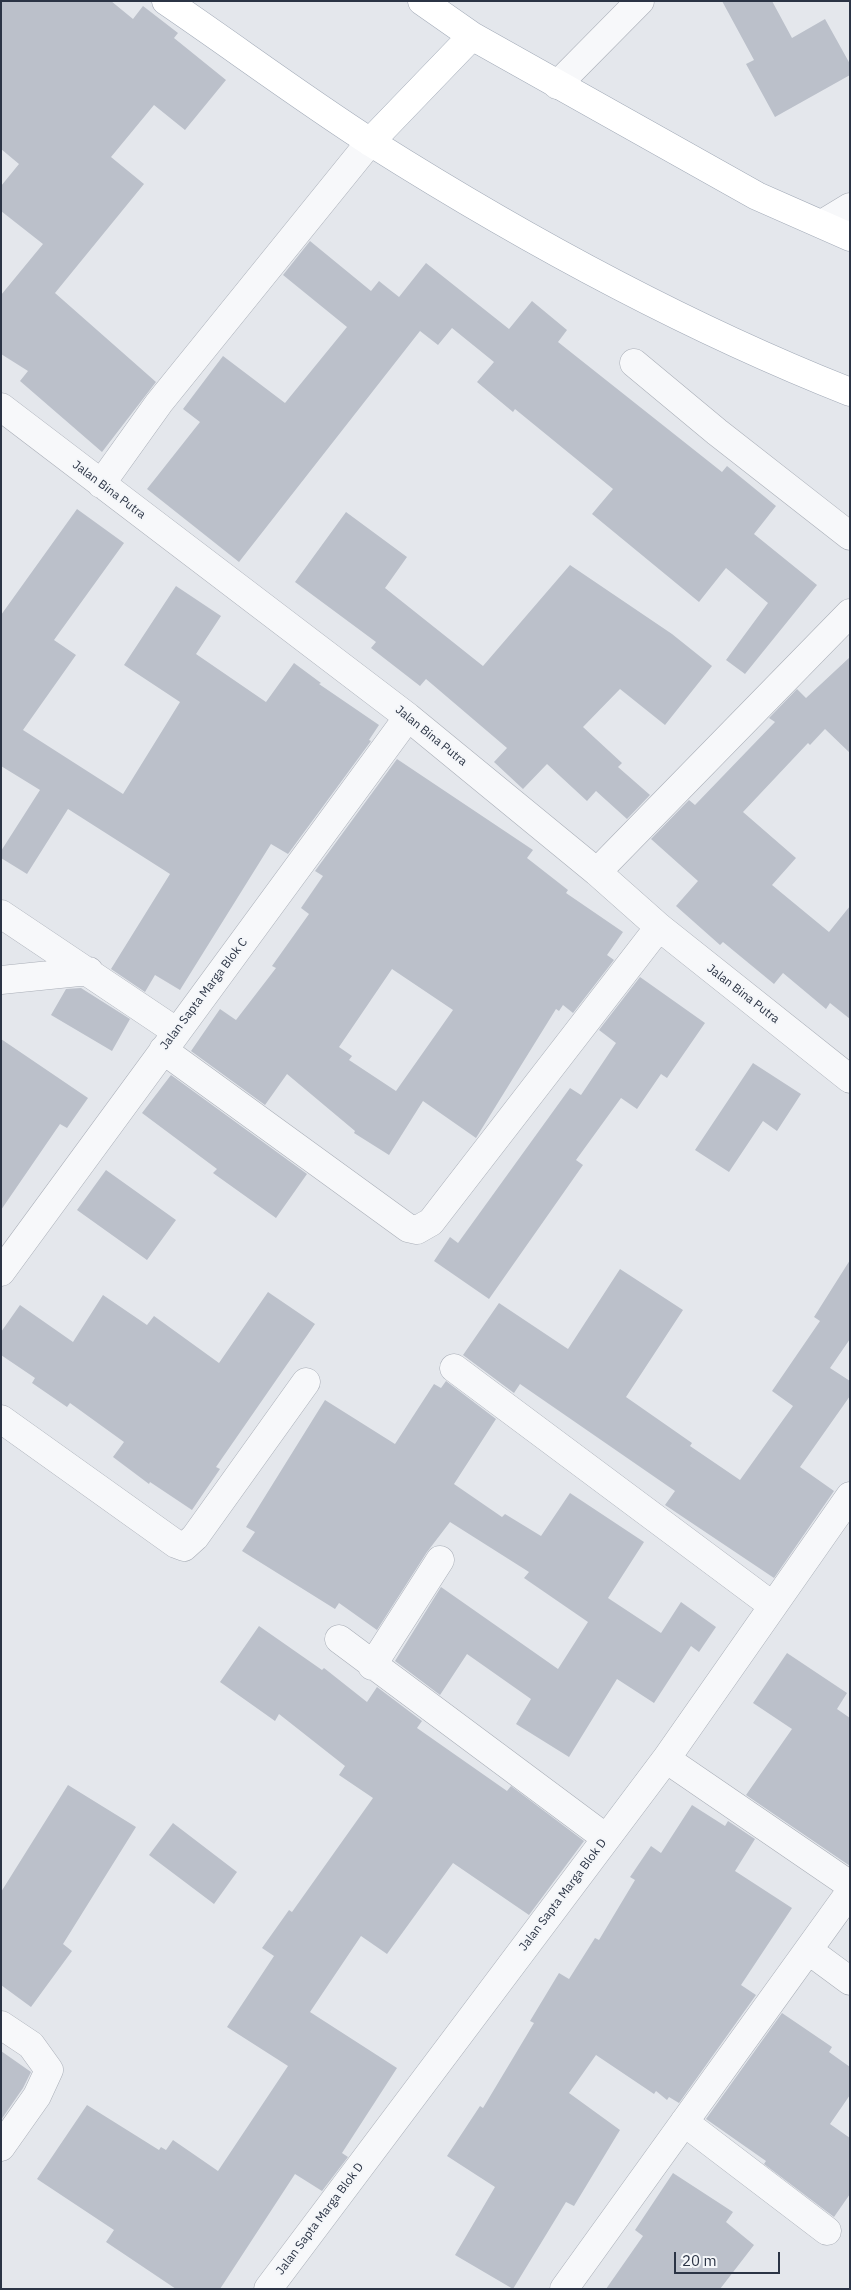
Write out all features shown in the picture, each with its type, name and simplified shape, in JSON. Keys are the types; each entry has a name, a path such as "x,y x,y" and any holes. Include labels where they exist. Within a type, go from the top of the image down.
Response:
{"main road":[{"path":"166,1 370,142 493,218 677,317 850,392"},
{"path":"422,1 472,36 757,196 850,237"},
{"path":"370,142 472,36"}],"street":[{"path":"557,85 640,1"},
{"path":"101,484 159,403 370,142"},
{"path":"822,224 850,207"},
{"path":"634,363 717,432 850,536"},
{"name":"Jalan Bina Putra","path":"1,407 408,717 597,872 659,927 850,1078"},
{"path":"597,872 850,613"},
{"name":"Jalan Sapta Marga Blok C","path":"5,1257 170,1041 408,717"},
{"path":"1,914 89,971 170,1041 408,1228 417,1230 431,1222 659,927"},
{"path":"1,980 89,971"},
{"path":"454,1368 773,1606"},
{"path":"1,1419 176,1544 184,1547 194,1537 306,1382"},
{"name":"Jalan Sapta Marga Blok D","path":"268,2289 666,1759 850,1496"},
{"path":"372,1666 440,1560"},
{"path":"339,1639 372,1666 606,1838"},
{"path":"666,1759 850,1884"},
{"path":"566,2288 850,1892"},
{"path":"808,1950 850,1980"},
{"path":"1,2025 31,2045 49,2070 37,2096 1,2147"},
{"path":"684,2122 827,2231"}],"building":[{"path":"1,1 111,1 133,19 143,6 178,33 174,38 226,80 185,130 154,105 111,157 144,184 55,293 156,382 102,452 20,381 28,371 1,354 1,295 43,244 1,211 1,186 19,164 1,149"},
{"path":"722,1 772,1 792,38 825,19 850,64 850,75 775,117 746,64 754,60"},
{"path":"310,241 371,291 379,281 399,297 426,263 509,329 532,301 567,330 558,342 722,472 727,466 776,506 754,534 817,585 745,674 726,660 768,603 726,568 699,602 592,514 613,489 515,409 513,412 477,382 494,362 452,328 438,345 420,331 239,562 147,489 200,422 183,409 223,356 285,403 347,327 283,275"},
{"path":"77,509 124,543 54,640 76,655 23,730 123,794 180,702 124,665 176,586 221,616 196,654 266,702 294,663 321,683 319,684 379,725 369,740 371,741 288,854 271,844 180,990 155,975 145,992 111,969 170,874 68,809 27,874 1,858 1,851 40,790 1,766 1,615"},
{"path":"346,512 407,557 385,588 483,666 570,565 672,634 712,666 665,725 620,689 583,727 622,763 618,767 650,795 627,819 596,791 587,801 547,764 523,789 494,762 507,748 426,679 420,686 371,648 376,642 295,582"},
{"path":"850,657 850,753 825,729 810,745 808,743 743,812 796,858 772,885 829,932 850,906 850,1019 830,1003 826,1009 783,973 774,984 723,942 720,945 676,906 698,881 651,839 689,800 695,805 775,722 769,718 797,689 806,698"},
{"path":"397,759 533,850 527,858 568,890 566,893 623,932 607,955 614,960 573,1013 563,1005 559,1011 556,1009 476,1138 423,1101 389,1155 354,1133 355,1131 287,1074 265,1105 191,1051 220,1009 236,1020 276,968 272,966 309,914 301,908 323,876 315,871","holes":["392,969 453,1010 396,1091 349,1060 352,1056 339,1047"]},
{"path":"640,977 705,1023 667,1078 661,1074 637,1109 621,1098 576,1160 583,1165 489,1299 434,1261 450,1237 458,1243 570,1088 581,1095 616,1043 599,1030"},
{"path":"81,988 130,1019 112,1051 51,1015 66,989"},
{"path":"1,1039 88,1098 67,1128 60,1124 1,1210"},
{"path":"753,1063 801,1094 777,1131 763,1121 729,1172 695,1150"},
{"path":"171,1075 307,1174 276,1218 213,1173 217,1169 142,1113"},
{"path":"106,1170 176,1220 147,1260 77,1210"},
{"path":"850,1260 850,1339 830,1368 850,1381 850,1396 800,1467 834,1491 774,1578 665,1505 675,1491 520,1384 514,1393 463,1355 499,1303 568,1349 620,1269 683,1310 626,1397 692,1443 690,1446 740,1480 793,1406 772,1391 820,1321 814,1317"},
{"path":"268,1292 315,1324 216,1467 220,1469 192,1510 150,1482 149,1484 113,1457 124,1442 70,1403 67,1407 32,1383 35,1378 1,1355 1,1332 20,1305 73,1342 103,1295 147,1325 154,1316 219,1363"},
{"path":"446,1381 496,1419 454,1484 502,1517 505,1514 541,1536 570,1493 644,1542 608,1598 661,1633 681,1602 716,1627 699,1652 691,1646 654,1703 617,1679 569,1757 516,1724 531,1699 467,1654 440,1695 395,1661 441,1587 558,1669 588,1622 524,1578 529,1572 450,1522 427,1552 377,1630 339,1603 335,1609 242,1551 255,1532 246,1527 325,1400 395,1444 434,1384 441,1388"},
{"path":"259,1626 322,1670 324,1668 367,1702 377,1687 422,1721 417,1728 507,1791 511,1786 584,1841 529,1915 453,1863 387,1954 361,1936 310,2012 397,2068 342,2153 348,2157 322,2191 295,2174 220,2289 176,2289 106,2242 114,2230 37,2179 87,2105 159,2150 161,2147 166,2150 173,2140 218,2171 288,2066 227,2027 274,1956 262,1948 289,1910 292,1912 373,1798 339,1775 345,1766 279,1714 275,1721 220,1682"},
{"path":"787,1653 847,1693 837,1709 850,1718 850,1866 746,1795 792,1729 753,1703"},
{"path":"68,1785 136,1827 63,1944 72,1951 31,2007 1,1985 1,1892"},
{"path":"692,1805 725,1826 728,1821 755,1839 735,1871 792,1908 741,1985 756,1995 679,2103 669,2097 667,2100 656,2091 654,2094 596,2055 569,2093 620,2130 574,2206 566,2202 513,2289 455,2255 495,2187 447,2156 480,2106 483,2108 534,2023 530,2021 559,1973 569,1979 595,1938 599,1940 635,1880 630,1877 651,1846 661,1853"},
{"path":"173,1823 237,1872 214,1904 149,1855"},
{"path":"782,2013 832,2047 829,2052 850,2067 850,2095 830,2124 850,2138 850,2194 834,2217 764,2164 766,2161 706,2119"},
{"path":"1,2051 31,2072 23,2088 1,2120"},
{"path":"673,2173 733,2212 726,2222 754,2245 720,2289 606,2289 643,2236 635,2230"}]}
